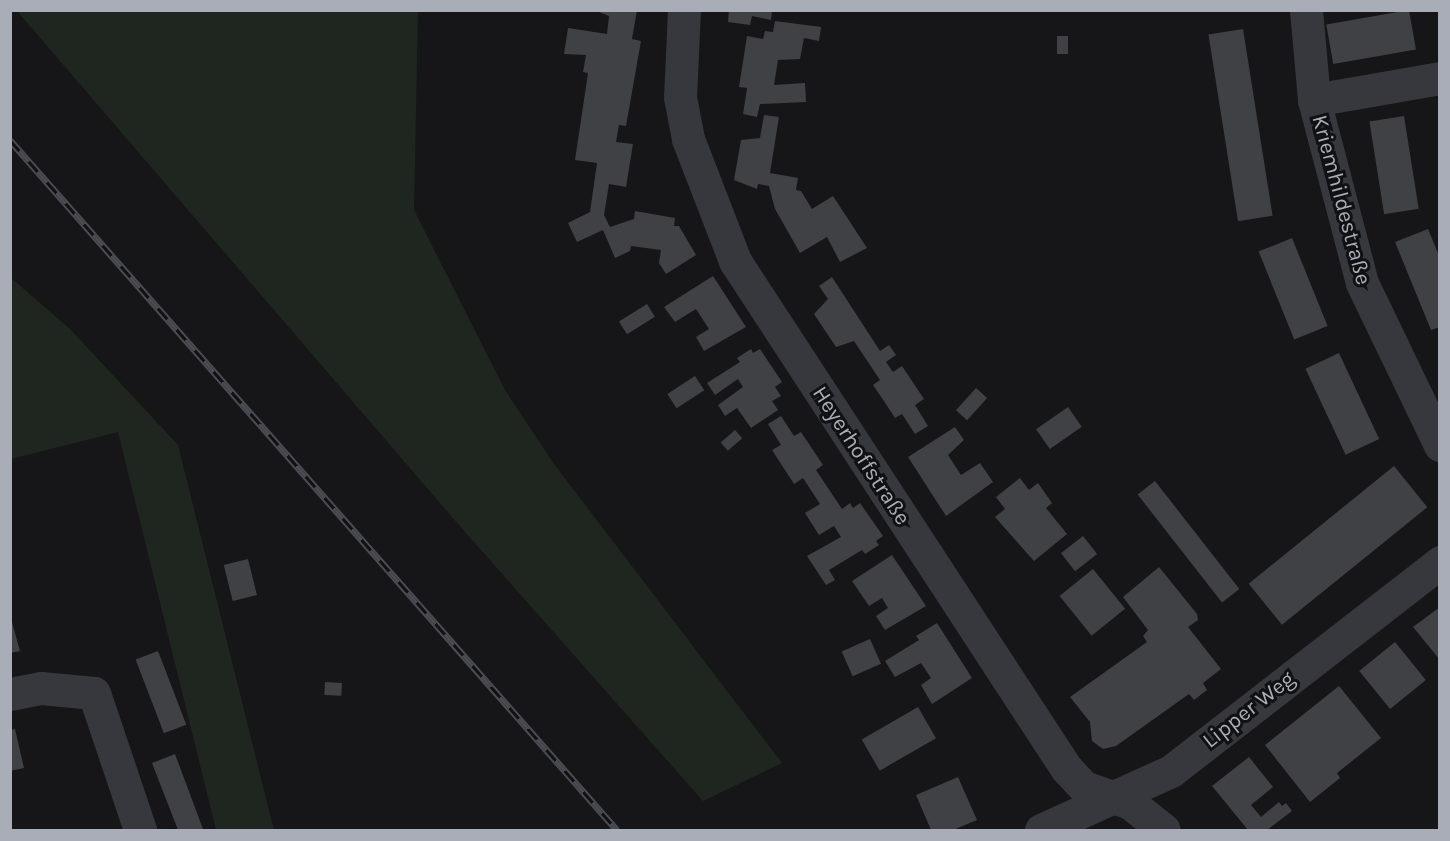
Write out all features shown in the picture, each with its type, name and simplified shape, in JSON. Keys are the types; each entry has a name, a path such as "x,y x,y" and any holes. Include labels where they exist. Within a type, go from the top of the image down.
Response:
{"street":[{"name":"Heyerhoffstraße","path":"684,10 680,97 688,139 704,189 735,261 1066,768 1084,787 1116,796 1146,813 1164,831"},
{"name":"Kriemhildestraße","path":"1306,10 1314,100 1362,283 1440,445"},
{"path":"1314,100 1440,78"},
{"name":"Lipper Weg","path":"1041,831 1171,771 1440,562"},
{"path":"10,694 41,688 94,693 140,831"}],"shaded area":[{"path":"17,11 418,11 414,210 505,390 554,464 782,763 703,801 458,524"},
{"path":"11,278 70,329 178,445 274,830 216,830 118,432 11,459"}],"building":[{"path":"594,10 637,10 632,39 641,41 626,126 619,125 616,142 633,144 626,187 609,184 604,215 610,227 634,219 635,211 675,218 674,226 679,226 696,255 666,274 659,263 661,250 631,246 630,251 615,258 603,230 577,242 568,223 590,212 597,163 575,160 588,73 583,72 586,55 564,54 568,28 607,34 609,16"},
{"path":"729,10 772,10 771,20 752,16 750,25 728,22"},
{"path":"1409,10 1416,49 1333,64 1326,25"},
{"path":"775,21 821,27 819,41 804,38 800,59 778,60 774,85 805,83 806,102 760,104 757,117 743,114 747,88 739,87 747,36 763,39 765,31 773,32"},
{"path":"1243,29 1273,216 1238,221 1208,34"},
{"path":"1057,36 1068,36 1068,54 1057,54"},
{"path":"764,115 779,117 770,173 798,178 796,190 801,191 812,209 833,196 867,248 840,262 827,237 800,253 775,209 769,186 758,184 757,189 734,180 741,140 760,138"},
{"path":"1404,116 1419,209 1384,214 1369,121"},
{"path":"1428,229 1440,258 1440,327 1431,330 1395,242"},
{"path":"1292,238 1328,326 1294,340 1259,251"},
{"path":"713,276 746,327 704,351 696,337 709,329 696,309 675,322 664,307"},
{"path":"832,277 880,351 889,345 896,355 886,362 893,372 902,366 924,399 915,405 928,426 915,434 902,414 895,418 873,385 880,380 854,341 836,347 814,314 828,299 819,286"},
{"path":"647,304 655,317 627,334 619,321"},
{"path":"751,349 753,353 760,349 782,382 775,387 781,396 772,401 778,410 751,428 737,408 725,416 718,405 743,387 738,379 715,395 707,383 740,362 737,358"},
{"path":"1339,353 1379,439 1346,455 1305,369"},
{"path":"695,376 704,390 677,408 667,394"},
{"path":"976,388 987,398 967,420 956,410"},
{"path":"1068,407 1082,427 1050,449 1036,429"},
{"path":"781,416 794,436 801,432 823,465 816,470 842,509 850,503 853,508 860,503 883,536 876,541 879,545 865,554 862,550 829,570 835,580 826,585 807,556 841,537 834,526 819,535 805,513 820,504 803,478 794,484 772,450 781,445 768,424"},
{"path":"955,427 964,440 948,455 961,475 980,463 993,482 946,516 908,457"},
{"path":"735,430 742,438 728,451 721,442"},
{"path":"1394,466 1427,507 1282,625 1249,584"},
{"path":"1020,478 1029,490 1038,483 1052,503 1046,508 1067,534 1034,561 995,517 1005,509 996,497"},
{"path":"1155,481 1239,589 1222,603 1138,495"},
{"path":"1083,536 1097,554 1075,571 1061,553"},
{"path":"892,555 926,606 885,630 876,616 888,608 882,598 869,606 852,581"},
{"path":"248,559 257,595 233,601 224,565"},
{"path":"1159,567 1197,614 1198,620 1188,627 1221,669 1203,683 1207,690 1194,700 1189,694 1116,746 1103,749 1092,741 1090,722 1070,697 1147,642 1143,636 1148,630 1123,597"},
{"path":"1093,569 1125,609 1092,636 1060,596"},
{"path":"1440,607 1440,660 1413,627"},
{"path":"10,615 20,651 10,653"},
{"path":"937,623 972,678 932,704 921,685 931,678 921,663 895,677 885,661 919,640 916,636"},
{"path":"870,639 881,664 853,676 842,652"},
{"path":"1395,642 1426,680 1390,709 1359,671"},
{"path":"158,651 186,725 164,733 136,660"},
{"path":"325,682 342,683 341,696 324,695"},
{"path":"1339,686 1381,738 1337,773 1340,778 1310,802 1265,745"},
{"path":"918,707 936,738 880,771 862,740"},
{"path":"15,729 24,768 10,771 10,730"},
{"path":"175,754 203,830 178,830 152,763"},
{"path":"1249,757 1273,787 1251,805 1261,817 1279,802 1282,806 1286,803 1292,811 1267,830 1248,830 1212,786"},
{"path":"958,777 977,820 953,830 931,830 916,795"}],"railway":[{"path":"10,140 617,830"}]}
